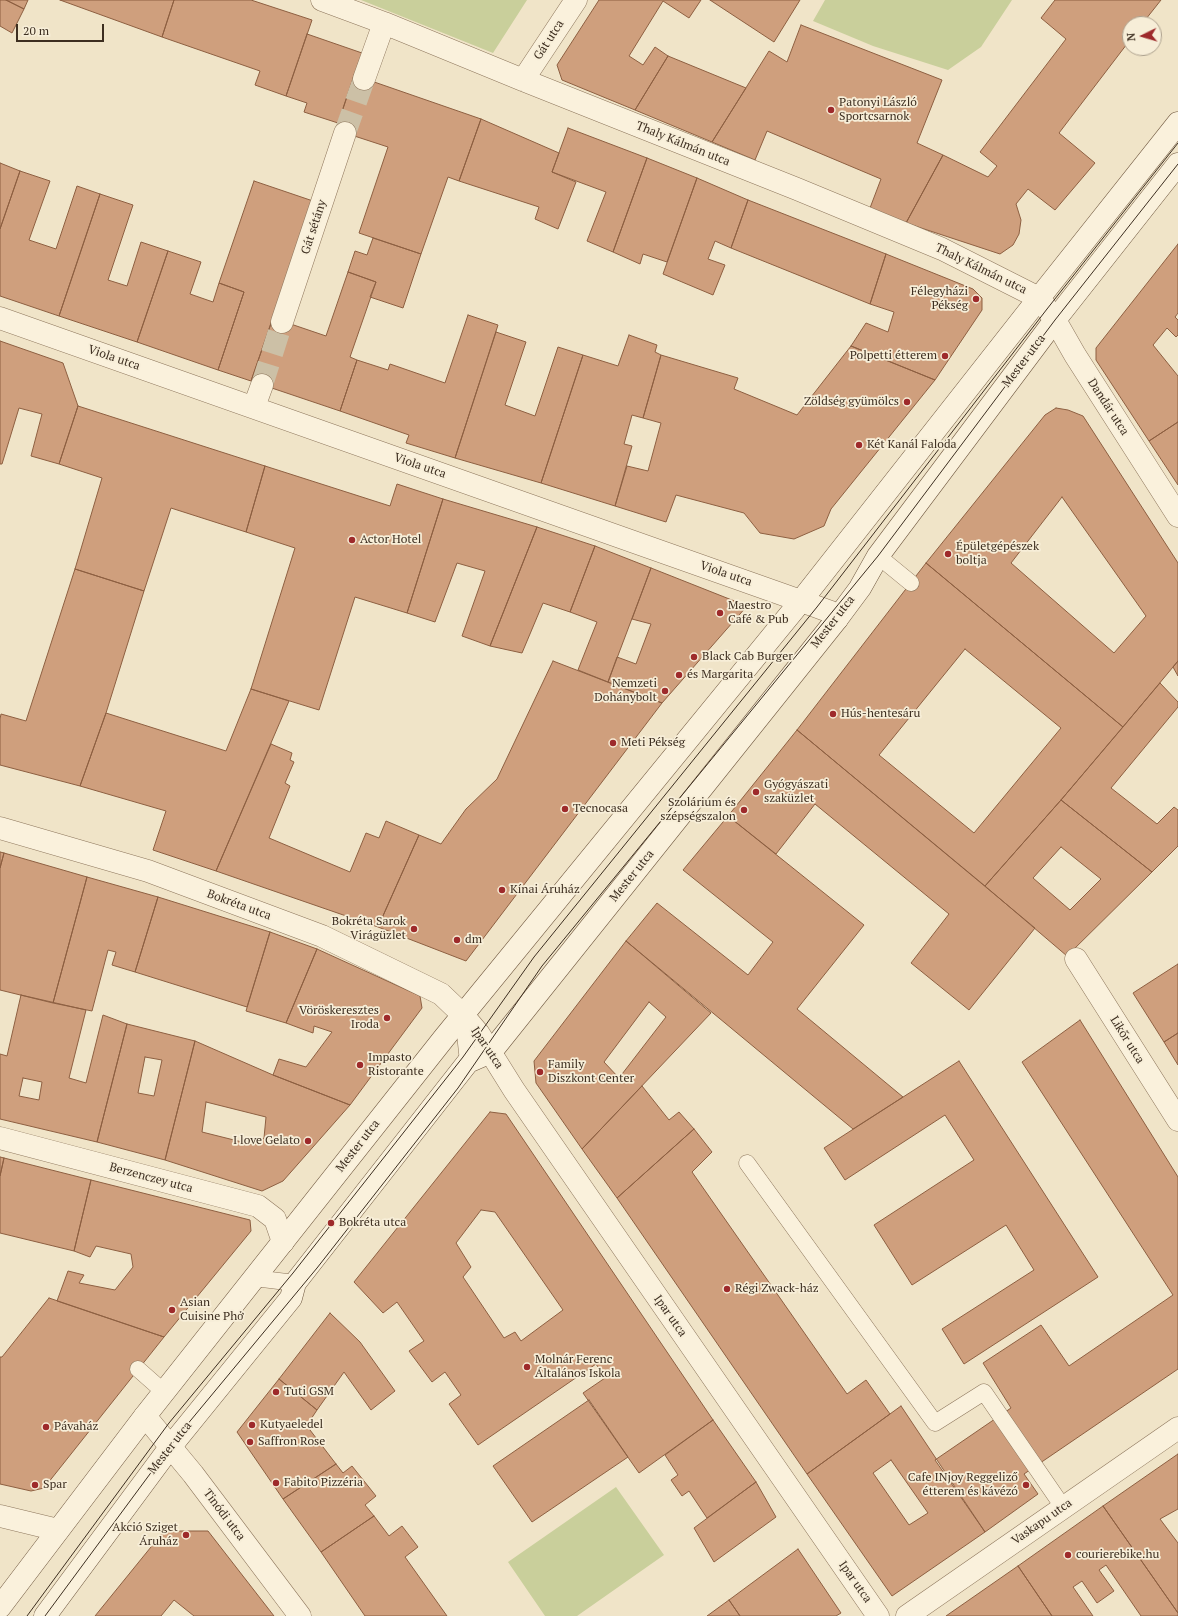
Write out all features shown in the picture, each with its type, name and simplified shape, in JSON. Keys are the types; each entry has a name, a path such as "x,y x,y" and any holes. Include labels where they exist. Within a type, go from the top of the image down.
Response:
{"street":[{"name":"Thaly Kálmán utca","path":"322,0 384,23 797,189 942,250 1039,298"},
{"name":"Gát utca","path":"523,80 576,0"},
{"path":"364,79 384,23"},
{"name":"Mester utca","path":"0,1607 145,1416 463,1014 801,601 1178,123"},
{"name":"Gát sétány","path":"282,322 345,133"},
{"name":"Mester utca","path":"45,1616 171,1446 292,1298 295,1283 468,1062 491,1052 837,619 860,588 878,556 1055,320 1178,164"},
{"name":"Dandár utca","path":"1039,298 1055,320 1075,355 1178,516"},
{"name":"Viola utca","path":"0,318 801,601 831,612 837,619"},
{"path":"254,407 262,385"},
{"name":"Bokréta utca","path":"0,828 148,871 322,936 441,994 463,1014"},
{"name":"Likőr utca","path":"1076,959 1178,1120"},
{"name":"Ipar utca","path":"463,1014 479,1034 514,1090 878,1616"},
{"name":"Berzenczey utca","path":"0,1138 258,1206 275,1219 283,1242"},
{"name":"Tinódi utca","path":"145,1416 171,1446 300,1616"},
{"name":"Vaskapu utca","path":"907,1616 1178,1428"},
{"path":"0,1516 58,1530"}],"lane":[{"path":"878,556 910,583"},
{"path":"463,1014 468,1062"},
{"path":"747,1163 935,1423 984,1392 1063,1507"},
{"path":"254,1278 295,1283"},
{"path":"138,1369 164,1392"}],"green space":[{"path":"361,0 527,0 493,53"},
{"path":"825,0 1012,0 981,47 948,70 873,46 813,21"},
{"path":"616,1487 664,1555 577,1616 545,1616 508,1562"}],"building":[{"path":"0,0 6,0 24,9 12,33 0,26"},
{"path":"6,0 28,0 24,9"},
{"path":"60,0 174,0 162,37"},
{"path":"174,0 251,0 312,20 286,96 255,85 260,71 162,37"},
{"path":"599,0 701,0 689,18 663,1 629,56 643,65 655,47 668,56 635,110 562,80 557,65"},
{"path":"710,0 800,0 774,42"},
{"path":"1055,0 1161,0 1148,16 1122,16 1122,50 1059,133 1095,163 1055,210 1028,189 1016,204 1021,220 1019,234 1013,245 1000,254 906,223 943,155 988,177 997,166 980,152 1066,39 1041,18"},
{"name":"Patonyi László Sportcsarnok","path":"801,25 942,80 917,143 943,155 906,223 870,208 881,179 767,131 755,160 712,142 769,51 787,62"},
{"path":"307,34 362,53 338,123 304,112 307,103 286,96"},
{"path":"668,56 746,88 712,142 635,110"},
{"path":"354,75 481,119 459,181 448,177 421,254 359,233 388,147 336,130"},
{"path":"481,119 559,153 552,172 576,182 558,229 535,219 539,207 459,181"},
{"path":"568,128 647,158 613,252 587,241 606,192 552,172"},
{"path":"647,158 697,178 667,262 643,254 640,264 613,252"},
{"path":"0,163 20,171 0,229"},
{"path":"20,171 50,181 29,240 56,249 77,186 100,194 59,316 0,296 0,229"},
{"path":"697,178 748,200 731,248 715,241 708,259 725,265 713,295 663,274"},
{"path":"254,181 313,201 251,381 218,370 244,292 219,283"},
{"path":"100,194 133,205 108,280 127,286 141,242 168,251 137,342 59,316"},
{"path":"748,200 886,254 870,304 731,248"},
{"path":"373,238 421,254 403,308 370,297 376,282 348,272 355,251 367,255"},
{"path":"1178,244 1178,313 1175,317 1178,320 1178,335 1176,337 1167,328 1153,345 1178,376 1178,422 1149,441 1096,360 1096,348"},
{"path":"168,251 201,262 190,294 213,302 219,283 244,292 218,370 137,342"},
{"path":"886,254 973,289 982,298 982,310 935,380 851,346 866,323 888,332 894,312 870,304"},
{"path":"348,272 376,282 350,357 357,360 340,411 251,381 273,318 326,336"},
{"path":"468,315 498,325 455,458 406,443 409,435 340,411 357,360 388,370 390,364 445,383"},
{"path":"496,332 526,342 505,405 535,416 558,347 583,355 541,483 455,458"},
{"path":"629,335 657,345 655,352 661,355 643,418 632,415 624,444 632,446 615,506 541,483 583,355 618,366"},
{"path":"0,341 63,363 78,406 59,464 31,456 42,414 19,408 2,464 0,464"},
{"path":"851,346 935,380 831,509 824,526 794,539 760,533 744,513 676,495 666,522 615,506 627,466 648,471 661,423 643,418 661,355 738,378 734,389 797,415"},
{"path":"78,406 265,466 246,532 171,508 144,591 75,569 102,478 59,464"},
{"path":"1056,408 1068,410 1083,416 1178,563 1178,661 1123,727 926,563 1045,415","holes":["1062,497 1146,616 1114,653 1011,563"]},
{"path":"1178,422 1178,485 1149,441"},
{"path":"265,466 390,506 397,484 443,499 407,613 355,597 319,710 251,689 295,548 246,532"},
{"path":"443,499 537,527 490,646 462,636 485,571 457,563 435,622 407,613"},
{"path":"537,527 595,546 570,612 543,603 522,653 490,646"},
{"path":"595,546 651,568 608,682 578,670 597,622 570,612"},
{"path":"926,563 1123,727 985,886 797,730","holes":["965,649 1061,728 974,833 879,755"]},
{"path":"651,568 747,606 662,703 608,682 617,657 636,664 651,624 632,619"},
{"path":"75,569 144,591 106,713 80,786 0,765 1,714 26,721"},
{"path":"553,661 662,703 466,961 378,927 419,835 441,844 466,809 497,779"},
{"path":"1178,661 1178,676 1173,667"},
{"path":"1160,683 1178,702 1178,707 1111,788 1157,824 1174,807 1178,810 1178,846 1152,872 1061,800"},
{"path":"251,689 289,701 216,871 153,850 166,811 80,786 106,713 226,751"},
{"path":"797,730 1035,928 969,1010 911,963 949,914 815,804 776,854 728,816"},
{"path":"271,744 292,753 290,760 294,762 285,783 290,786 269,838 350,872 366,833 379,838 386,821 419,835 378,927 216,871"},
{"path":"1061,800 1152,872 1067,956 985,886","holes":["1061,847 1101,879 1070,910 1033,878"]},
{"path":"728,816 864,925 797,1009 903,1097 853,1129 626,941 657,903 748,975 773,942 683,870"},
{"path":"0,852 4,853 0,868"},
{"path":"4,853 87,877 53,1003 0,990 0,868"},
{"path":"87,877 158,897 135,972 112,965 116,952 108,950 92,1011 53,1003"},
{"path":"158,897 270,932 247,1007 135,972"},
{"path":"270,932 317,949 286,1023 246,1011"},
{"path":"626,941 711,1013 582,1149 536,1083 534,1061","holes":["649,1002 666,1017 619,1078 604,1062"]},
{"path":"317,949 420,996 422,1008 350,1105 273,1075 279,1059 306,1067 332,1032 314,1026 313,1033 286,1023"},
{"path":"1178,964 1178,1033 1164,1042 1133,993"},
{"path":"21,995 86,1010 69,1078 86,1083 103,1015 127,1024 97,1142 0,1119 0,1054 7,1056","holes":["23,1078 42,1082 39,1100 19,1096"]},
{"path":"1080,1020 1178,1177 1178,1369 1024,1474 1038,1494 985,1532 935,1460 1011,1408 983,1363 1041,1325 1069,1366 1173,1295 1022,1062"},
{"path":"127,1024 195,1041 165,1160 97,1142","holes":["145,1057 162,1060 154,1096 138,1093"]},
{"path":"1178,1033 1178,1065 1164,1042"},
{"path":"195,1041 273,1075 350,1105 283,1181 262,1191 165,1160","holes":["206,1102 266,1117 264,1138 254,1145 202,1132"]},
{"path":"959,1061 1098,1277 964,1364 942,1329 1034,1270 1006,1225 912,1285 874,1225 974,1160 945,1115 845,1180 824,1148"},
{"path":"642,1086 669,1120 679,1112 694,1129 617,1198 582,1149"},
{"path":"490,1112 506,1114 713,1420 639,1473 583,1393 605,1378 596,1364 478,1445 449,1404 461,1395 445,1372 432,1382 409,1351 424,1341 397,1302 383,1313 354,1282","holes":["481,1210 495,1212 563,1310 521,1341 515,1332 504,1338 463,1277 471,1267 456,1243"]},
{"name":"Régi Zwack-ház","path":"694,1129 712,1152 692,1172 847,1394 866,1380 890,1414 807,1474 617,1198"},
{"path":"0,1157 4,1158 0,1176"},
{"path":"4,1158 91,1180 74,1251 0,1233 0,1176"},
{"path":"91,1180 250,1220 251,1231 164,1337 57,1301 68,1271 84,1275 79,1283 115,1290 133,1267 131,1254 96,1246 90,1257 74,1251"},
{"name":"Pávaház","path":"49,1298 164,1337 44,1488 31,1491 0,1484 0,1357 2,1357"},
{"path":"330,1313 360,1342 395,1391 371,1410 344,1372 317,1410 279,1379"},
{"path":"279,1379 317,1410 309,1422 310,1430 336,1464 283,1499 237,1432"},
{"path":"589,1400 628,1457 532,1522 493,1466"},
{"path":"901,1406 985,1532 892,1596 807,1474","holes":["891,1460 928,1513 909,1525 873,1473"]},
{"path":"713,1420 756,1482 707,1518 689,1491 682,1496 671,1480 678,1475 665,1455"},
{"path":"1178,1454 1178,1509 1160,1519 1178,1543 1178,1613 1103,1506"},
{"path":"336,1464 343,1473 352,1466 376,1496 365,1505 374,1516 321,1552 283,1499"},
{"path":"756,1482 776,1517 714,1562 694,1528"},
{"path":"1103,1506 1178,1613 1178,1616 1141,1616 1106,1565 1099,1570 1114,1591 1097,1603 1082,1581 1073,1587 1093,1616 1052,1616 1018,1566"},
{"path":"374,1516 389,1536 402,1526 418,1547 405,1557 447,1616 365,1616 321,1552"},
{"path":"164,1531 208,1531 274,1616 194,1616 174,1600 161,1616 95,1616"},
{"path":"798,1549 841,1613 836,1616 740,1616 729,1600"},
{"path":"1018,1566 1052,1616 946,1616"},
{"path":"729,1600 740,1616 707,1616"}],"tunnel":[{"path":"345,133 364,79"},
{"path":"262,385 282,322"}],"tram line":[{"path":"27,1616 169,1423 293,1273 463,1057 534,957 817,607 1047,309 1178,143"},
{"path":"45,1616 181,1432 317,1268 458,1088 542,966 878,556 1055,320 1178,164"}],"place":[{"name":"Patonyi László Sportcsarnok","path":"831,110"},
{"name":"Félegyházi Pékség","path":"976,299"},
{"name":"Polpetti étterem","path":"945,356"},
{"name":"Zöldség gyümölcs","path":"907,402"},
{"name":"Két Kanál Faloda","path":"859,445"},
{"name":"Actor Hotel","path":"352,540"},
{"name":"Épületgépészek boltja","path":"948,554"},
{"name":"Maestro Café & Pub","path":"720,613"},
{"name":"Black Cab Burger","path":"694,657"},
{"name":"és Margarita","path":"679,675"},
{"name":"Nemzeti Dohánybolt","path":"665,691"},
{"name":"Hús-hentesáru","path":"833,714"},
{"name":"Meti Pékség","path":"613,743"},
{"name":"Gyógyászati szaküzlet","path":"756,792"},
{"name":"Tecnocasa","path":"565,809"},
{"name":"Szolárium és szépségszalon","path":"744,810"},
{"name":"Kínai Áruház","path":"502,890"},
{"name":"Bokréta Sarok Virágüzlet","path":"414,929"},
{"name":"dm","path":"457,940"},
{"name":"Vöröskeresztes Iroda","path":"387,1018"},
{"name":"Impasto Ristorante","path":"360,1065"},
{"name":"Family Diszkont Center","path":"540,1072"},
{"name":"I love Gelato","path":"308,1141"},
{"name":"Bokréta utca","path":"331,1223"},
{"name":"Régi Zwack-ház","path":"727,1289"},
{"name":"Asian Cuisine Phở","path":"172,1310"},
{"name":"Molnár Ferenc Általános Iskola","path":"527,1367"},
{"name":"Tuti GSM","path":"276,1392"},
{"name":"Kutyaeledel","path":"252,1425"},
{"name":"Pávaház","path":"46,1427"},
{"name":"Saffron Rose","path":"250,1442"},
{"name":"Fabito Pizzéria","path":"276,1483"},
{"name":"Spar","path":"35,1485"},
{"name":"Cafe INjoy Reggeliző étterem és kávézó","path":"1026,1485"},
{"name":"Akció Sziget Áruház","path":"186,1535"},
{"name":"courierebike.hu","path":"1068,1555"}]}
